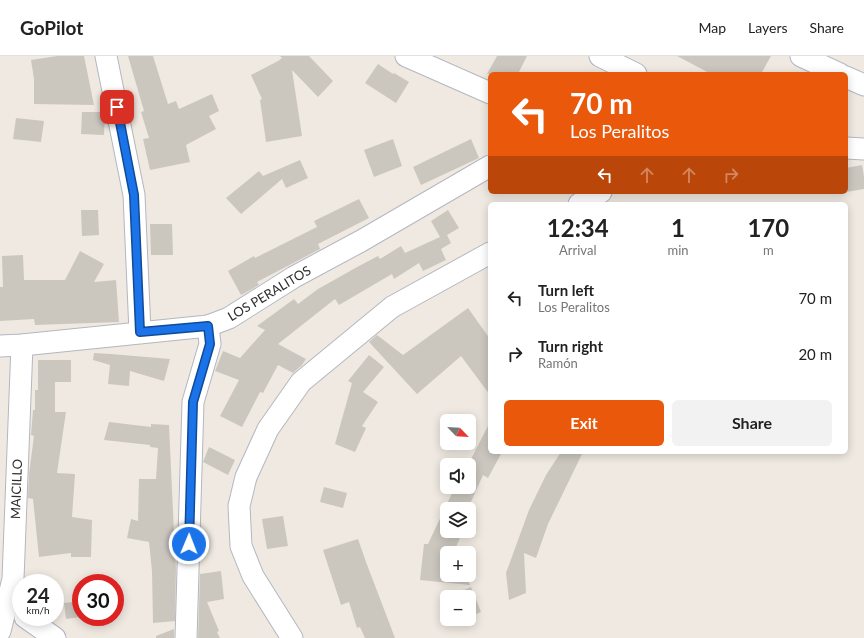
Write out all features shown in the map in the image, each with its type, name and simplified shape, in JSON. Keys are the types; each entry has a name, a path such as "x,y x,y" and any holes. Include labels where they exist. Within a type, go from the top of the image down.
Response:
{"street":[{"path":"106,56 134,195 140,332"},
{"path":"406,56 488,92"},
{"path":"600,56 632,72"},
{"path":"801,56 836,72"},
{"path":"848,78 864,85"},
{"path":"848,148 864,149"},
{"name":"LOS PERALITOS","path":"0,346 208,326 228,318 294,277 361,242 488,167"},
{"path":"583,202 597,194"},
{"path":"292,638 253,576 242,546 239,506 246,477 268,429 301,382 392,307 488,255"},
{"path":"186,638 193,402 210,344 208,326"},
{"name":"MAICILLO","path":"13,574 22,345"},
{"name":"MAICILLO","path":"0,631 12,612"},
{"path":"38,626 55,638"}],"building":[{"path":"57,56 84,56 94,105 34,104 34,79 31,60"},
{"path":"128,56 153,56 168,104 176,101 179,109 212,94 219,111 209,116 216,129 186,145 190,162 150,170 143,139 149,138 141,112 144,111"},
{"path":"280,56 309,56 333,81 318,97 292,70 302,136 266,142 260,100 262,99 251,75 278,61 282,58"},
{"path":"497,56 527,56 519,72 488,72"},
{"path":"677,56 771,56 762,72 707,72"},
{"path":"378,64 409,82 396,103 365,83"},
{"path":"82,112 105,112 104,135 81,134"},
{"path":"16,118 44,121 41,142 13,139"},
{"path":"393,139 402,166 374,177 364,150"},
{"path":"471,139 479,158 421,185 413,167"},
{"path":"300,160 308,178 286,188 282,179 241,214 226,198 259,171 263,176"},
{"path":"862,165 864,189 848,192 848,168"},
{"path":"359,199 369,218 318,244 320,249 257,282 259,285 241,295 228,271 254,256 255,258 317,227 314,221"},
{"path":"81,210 98,210 99,235 82,236"},
{"path":"448,210 459,228 447,235 451,243 441,249 446,260 423,271 419,263 394,279 392,274 339,305 335,299 278,344 306,359 293,373 278,365 263,393 260,392 242,427 220,416 239,380 215,371 223,351 240,358 265,330 257,326 294,299 298,304 318,289 378,256 380,259 401,246 405,253 440,237 431,221"},
{"path":"150,224 172,224 173,255 151,255"},
{"path":"80,251 104,264 94,282 116,280 119,322 35,325 34,319 0,321 0,287 3,287 2,256 23,255 24,280 65,280"},
{"path":"468,308 488,336 488,392 461,356 417,394 369,342 377,335 403,355"},
{"path":"94,353 170,359 164,381 130,371 129,386 108,384 110,365 93,360"},
{"path":"369,355 384,367 363,392 378,402 362,426 366,428 355,452 335,444 352,383 348,381"},
{"path":"38,360 71,360 71,382 55,382 55,412 66,412 57,473 75,474 72,517 92,520 91,557 71,557 71,553 39,557 33,499 28,498 29,474 34,436 31,435 33,410 35,410 35,390 38,390"},
{"path":"109,422 151,427 151,424 169,425 174,533 173,542 176,568 175,621 153,623 152,571 149,542 127,538 131,519 138,521 139,479 156,479 158,448 150,447 150,445 104,440"},
{"path":"488,426 488,454 501,454 488,478 483,475 476,491 476,458 472,458"},
{"path":"209,447 235,460 228,475 203,462"},
{"path":"560,454 582,454 548,524 536,558 524,553 526,593 509,600 506,573 529,510 546,475"},
{"path":"324,487 347,493 343,508 320,502"},
{"path":"452,494 474,494 471,502 448,502"},
{"path":"283,516 288,546 267,549 262,519"},
{"path":"440,519 440,538 460,538 456,546 440,546 440,582 420,580 424,544 428,544"},
{"path":"358,539 395,638 365,638 360,627 357,628 349,602 341,605 323,550"},
{"path":"221,571 224,599 207,602 219,631 217,632 220,638 198,638 200,574"},
{"path":"440,582 469,582 470,585"},
{"path":"471,587 472,590 464,590"},
{"path":"476,600 481,612 476,614"},
{"path":"72,602 72,618 66,619 64,603"},
{"path":"174,629 174,638 156,638 156,636"}],"route":[{"path":"117,107 134,195 140,332 208,326 210,344 193,402 189,544"}]}
